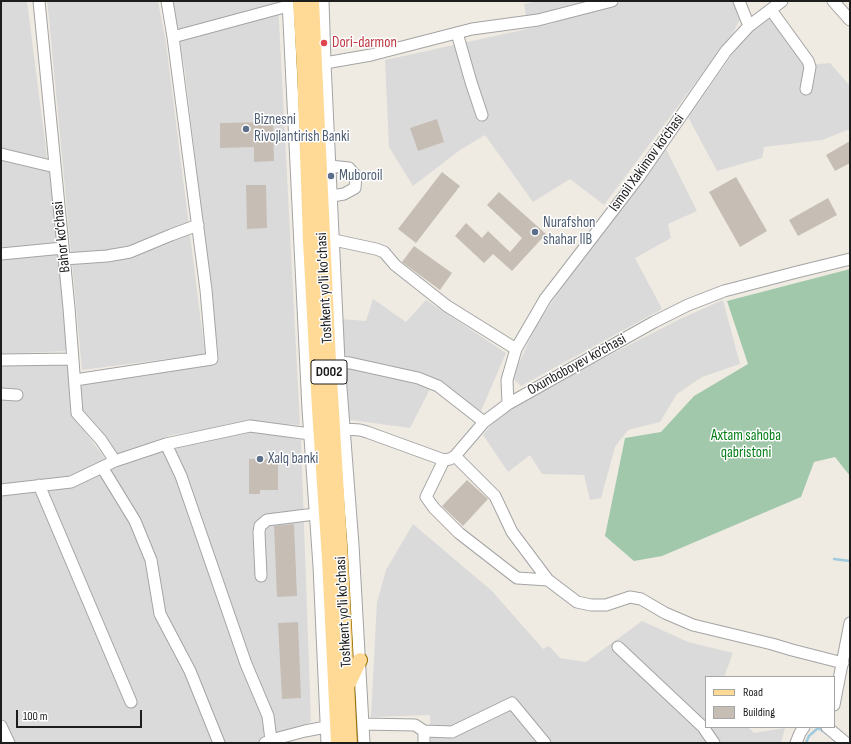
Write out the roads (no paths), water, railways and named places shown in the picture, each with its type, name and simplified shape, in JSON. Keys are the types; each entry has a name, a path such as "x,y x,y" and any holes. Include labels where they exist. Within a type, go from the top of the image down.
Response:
{"main road":[{"name":"Toshkent yo'li ko'chasi","path":"312,1 328,354 327,431 329,560 338,743"},
{"name":"Toshkent yo'li ko'chasi","path":"292,3 304,67 305,241 327,431 348,685 350,743"},
{"path":"348,685 360,660"},
{"path":"325,689 334,670"}],"street":[{"name":"Bahor ko‘chasi","path":"39,1 63,248 77,413 101,440 115,461"},
{"path":"75,380 212,358 206,290 198,226 167,1"},
{"path":"323,1 339,362 315,514 319,566 327,743"},
{"path":"325,64 371,55 472,29 538,20 612,1"},
{"path":"739,1 749,26"},
{"name":"Ismoil Xakimov ko‘chasi","path":"508,404 507,380 516,349 546,299 638,178 726,51 749,26 782,1"},
{"path":"833,1 850,20"},
{"path":"173,37 292,3"},
{"path":"771,10 808,61 810,67 806,89"},
{"path":"457,33 482,115"},
{"path":"1,154 55,167"},
{"path":"330,166 349,168 356,176 355,188 344,194 332,196"},
{"path":"64,259 106,256 130,252 171,235 198,226"},
{"path":"334,240 384,252 396,264 447,306 516,349"},
{"path":"1,254 63,248"},
{"name":"Oxunboboyev ko‘chasi","path":"444,460 455,456 484,422 508,404 654,322 688,305 752,283 850,260"},
{"path":"1,360 73,359"},
{"path":"339,362 350,363 418,378 438,386 484,422"},
{"path":"1,394 17,395"},
{"path":"1,490 71,482 115,461 166,444 250,426 327,431 360,430 444,460 426,497 434,508 459,533 517,578 548,580"},
{"path":"327,431 353,545 364,743"},
{"path":"166,444 181,476 246,664 268,716 268,742 305,731 326,727"},
{"path":"455,456 494,496 512,532 548,580 577,602 606,606 630,597 641,599 665,613 693,625 772,644 845,666"},
{"path":"102,467 135,521 151,560 160,614 190,671 219,743"},
{"path":"40,485 131,702"},
{"path":"261,576 260,526 267,520 315,514"},
{"path":"835,701 845,666 850,623"},
{"path":"618,648 703,727 714,743"},
{"path":"363,724 415,725 424,731 452,732 512,704 545,743"},
{"path":"1,726 9,743"},
{"path":"796,743 803,728"},
{"path":"828,728 846,743"},
{"path":"424,731 424,743"}],"waterway":[{"path":"834,559 850,561"},
{"path":"806,743 809,736 818,728 826,733"}],"place":[{"name":"Dori-darmon","path":"324,43"},
{"name":"Biznesni Rivojlantirish Banki","path":"246,129"},
{"name":"Muboroil","path":"331,176"},
{"name":"Nurafshon shahar IIB","path":"535,232"},
{"name":"Xalq banki","path":"260,459"}],"park label":[{"name":"Axtam sahoba qabristoni","path":"746,444"}]}
